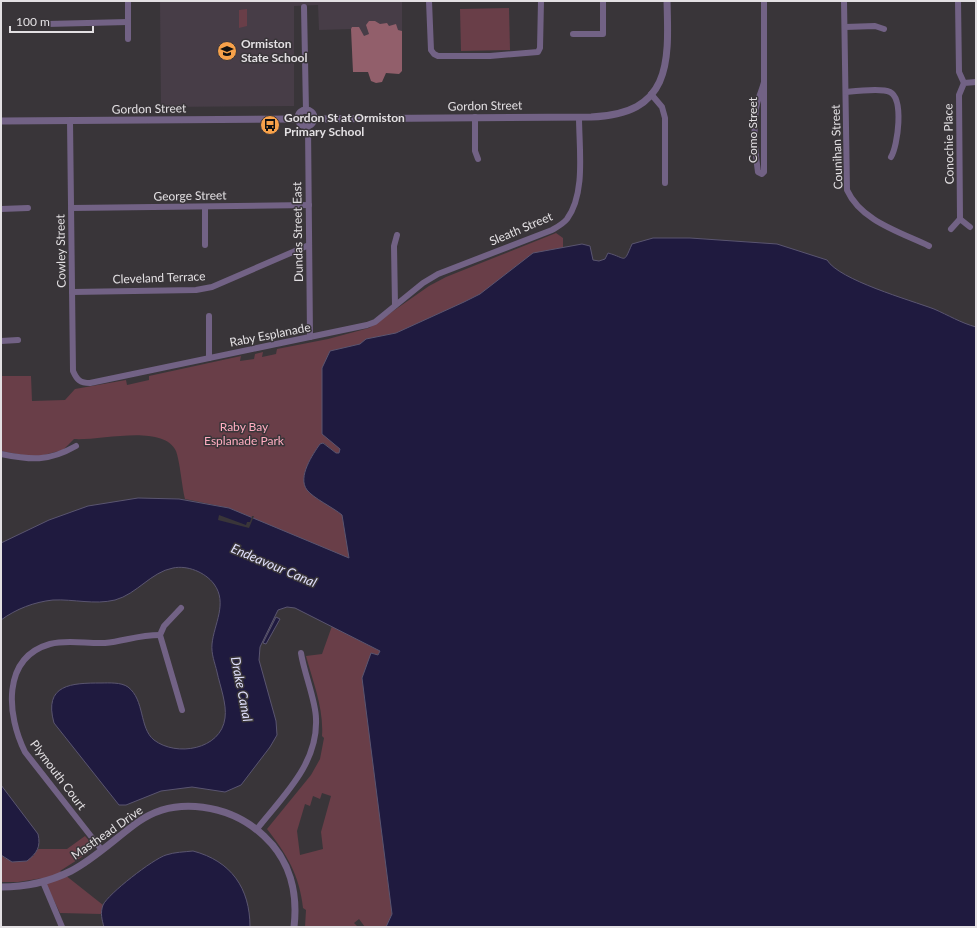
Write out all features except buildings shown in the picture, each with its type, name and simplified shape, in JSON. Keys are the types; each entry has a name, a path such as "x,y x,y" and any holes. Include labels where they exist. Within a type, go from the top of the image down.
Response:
{"street":[{"path":"128,1 128,39"},
{"path":"429,1 432,50 434,54 438,56 486,56 538,52 540,48 541,1"},
{"path":"573,34 603,34 603,1"},
{"name":"Gordon Street","path":"313,119 579,117 620,114 640,104 651,94 660,82 666,65 668,42 667,1"},
{"name":"Como Street","path":"764,1 764,82 764,172 759,174 753,148 756,136 756,109 764,82"},
{"name":"Counihan Street","path":"844,1 847,190 852,200 871,218 929,246"},
{"path":"958,1 959,72 964,83 976,82"},
{"path":"304,7 306,111"},
{"path":"46,24 128,22"},
{"path":"845,27 875,26 884,28"},
{"name":"Conochie Place","path":"960,219 959,94 964,83"},
{"path":"846,92 888,91 895,95 898,103 897,140 896,150 891,157"},
{"path":"651,94 662,107 665,118 665,183"},
{"path":"306,111 310,112 313,119 312,123 308,126 301,125 298,119 301,112 306,111"},
{"path":"474,117 475,151 478,159"},
{"name":"Sleath Street","path":"452,269 552,230 566,220 574,207 579,192 579,117"},
{"name":"Gordon Street","path":"1,121 298,119"},
{"name":"Cowley Street","path":"70,121 74,371 77,379"},
{"name":"Dundas Street East","path":"308,126 310,337"},
{"name":"George Street","path":"71,208 309,205"},
{"path":"204,207 205,245"},
{"path":"1,209 28,208"},
{"path":"951,229 960,219 970,227"},
{"path":"395,305 394,246 397,235"},
{"name":"Cleveland Terrace","path":"72,292 196,290 212,287 309,245"},
{"name":"Raby Esplanade","path":"77,379 83,383 90,383 367,325 423,283 452,269"},
{"path":"209,316 209,358"},
{"path":"1,341 18,340"},
{"path":"1,454 31,460 65,453 76,446"},
{"path":"181,608 164,626 160,635 182,710"},
{"name":"Plymouth Court","path":"101,849 25,752 18,737 13,720 13,684 19,667 30,653 42,647 64,642 110,643 139,636 160,635"},
{"path":"257,829 304,770 312,752 315,738 316,718 301,653"},
{"name":"Masthead Drive","path":"1,887 14,887 43,882 73,870 151,815 184,807 200,807 220,810 238,817 257,829 280,854 293,884 296,900 294,927"},
{"path":"43,882 62,927"}],"shaded area":[{"name":"Ormiston State School","path":"160,1 402,1 402,71 353,72 352,29 319,30 318,5 294,6 294,106 161,107"},
{"path":"369,21 375,21 380,24 387,23 389,26 396,24 398,30 402,31 402,71 399,74 386,73 382,82 376,83 371,81 368,72 353,72 351,29 352,27 359,27 364,36 369,34 366,25"}],"green space":[{"path":"509,8 510,50 461,51 460,9"},
{"path":"247,9 247,26 239,28 239,10"},
{"name":"Raby Bay Esplanade Park","path":"556,233 563,238 563,248 576,246 340,449 339,453 336,453 324,443 320,444 312,456 345,521 349,559 229,508 185,499 176,451 169,443 158,438 145,435 130,435 74,439 63,450 33,457 1,451 1,376 31,376 32,401 65,400 75,389 126,380 127,385 149,380 149,376 241,356 240,361 254,359 255,354 263,352 262,357 276,354 277,349 328,339 369,328 429,286 446,277"},
{"path":"332,626 380,651 378,655 372,653 392,914 386,927 365,927 359,919 354,923 358,927 305,927 306,910 303,908 295,875 286,856 267,829 311,775 320,759 324,738 322,736 320,706 306,656 322,654","holes":["322,793 331,796 321,832 323,849 300,855 297,831 305,804 310,806 313,796 320,799"]},
{"path":"85,836 91,843 88,853 60,871 103,905 101,914 60,913 43,878 18,882 1,882 1,855 6,859 33,856 38,849 67,849"}],"water":[{"path":"653,238 690,238 777,244 827,260 845,275 860,282 934,309 976,327 976,927 386,927 392,914 362,678 371,653 378,655 380,651 295,608 287,607 278,610 260,647 259,660 276,721 277,735 270,747 241,785 225,792 192,787 161,791 126,805 119,805 54,723 52,710 53,700 56,693 62,688 70,685 90,683 122,684 128,687 137,699 146,728 149,735 154,740 163,745 185,749 207,744 222,729 225,718 224,701 213,658 212,648 213,636 220,606 218,591 214,584 201,573 195,570 178,567 165,570 130,593 115,600 92,602 53,600 39,602 1,620 1,543 49,520 88,506 138,498 179,499 229,508 349,558 342,515 310,493 304,485 307,466 320,444 323,443 336,453 339,453 340,449 322,434 322,368 330,351 360,344 366,339 396,333 464,302 480,294 533,253 582,244 590,246 593,260 599,261 605,259 608,253 624,258 632,244"},
{"path":"276,617 280,619 266,644 263,643"},
{"path":"1,785 38,834 39,843 37,849 27,861 12,862 1,855"},
{"path":"193,851 218,862 228,869 236,878 242,888 246,900 250,927 104,927 101,914 103,905 122,885 151,863 166,855"}],"pier":[{"path":"219,515 246,525 247,522 250,522 252,516 254,516 249,528 218,520"}],"place":[{"name":"Ormiston State School","path":"227,51"},
{"name":"Gordon St at Ormiston Primary School","path":"270,125"}],"water label":[{"name":"Endeavour Canal","path":"274,565"},
{"name":"Drake Canal","path":"242,689"}]}
